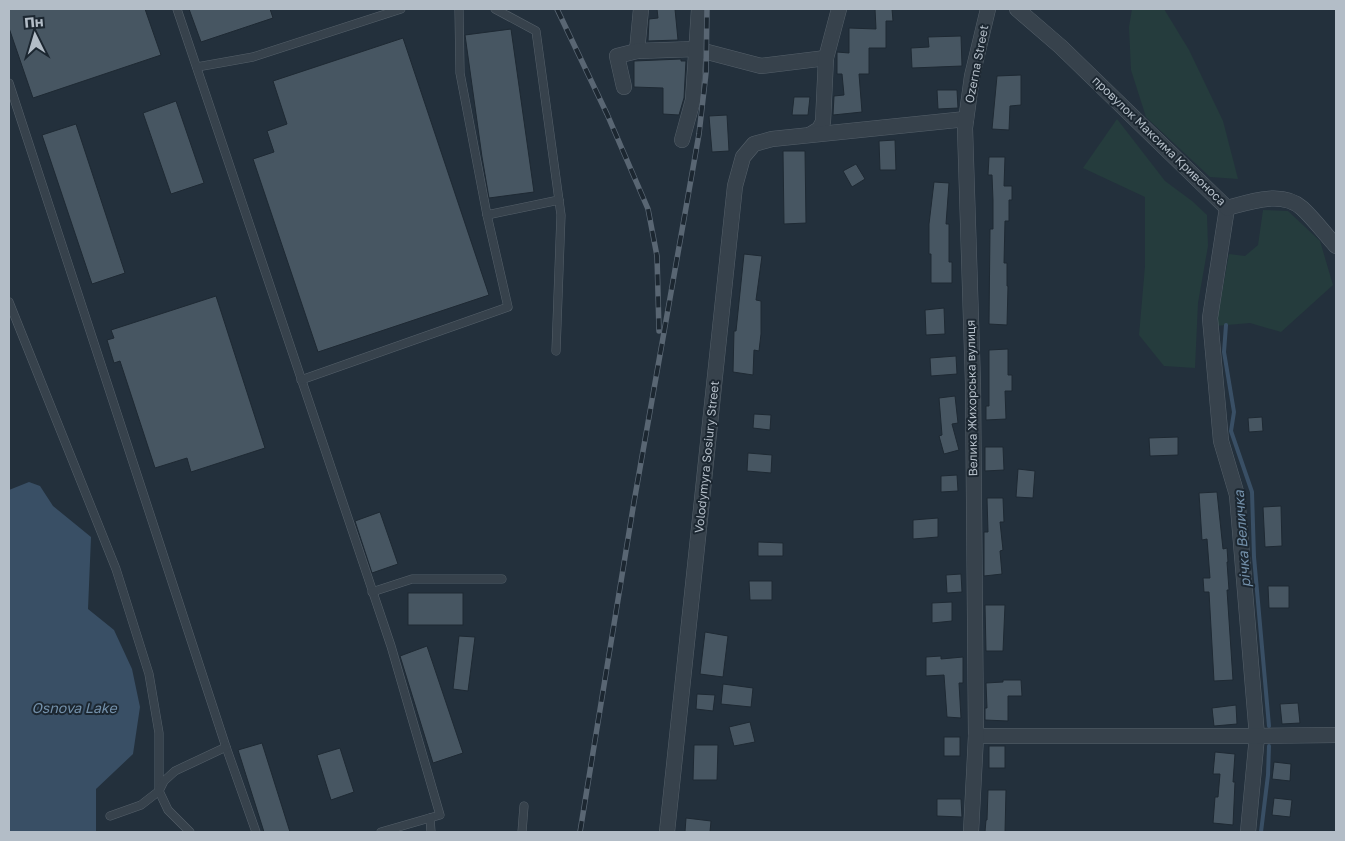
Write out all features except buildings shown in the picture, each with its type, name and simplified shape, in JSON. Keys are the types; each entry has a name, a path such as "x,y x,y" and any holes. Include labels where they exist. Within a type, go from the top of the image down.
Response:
{"street":[{"path":"637,51 641,9"},
{"path":"682,140 694,100 699,9"},
{"path":"811,134 819,129 823,122 826,58 838,9"},
{"name":"Ozerna Street","path":"966,119 972,76 988,9"},
{"name":"провулок Максима Кривоноса","path":"1018,9 1062,47 1227,208 1262,199 1284,200 1301,207 1336,246"},
{"path":"624,87 617,56 637,51 696,49 761,66 826,58"},
{"path":"811,134 966,119"},
{"name":"Велика Жихорська вулиця","path":"966,119 973,384 976,736 971,832"},
{"name":"Volodymyra Sosiury Street","path":"667,832 735,186 743,157 754,144 772,138 811,134"},
{"path":"1227,208 1210,318 1221,441 1237,495 1257,736 1248,832"},
{"path":"976,736 1336,735"}],"lane":[{"path":"177,9 390,646 440,815 381,832"},
{"path":"197,66 254,57 400,9"},
{"path":"301,380 508,307 487,215 460,73 459,9"},
{"path":"494,9 536,31 561,215 556,351"},
{"path":"9,83 226,747 256,832"},
{"path":"487,215 559,200"},
{"path":"9,302 116,569 149,674 158,733 159,791 168,810 190,832"},
{"path":"372,592 412,579 502,579"},
{"path":"110,816 141,805 159,791 164,781 174,771 226,747"},
{"path":"522,832 524,806"},
{"path":"430,818 430,832"}],"green space":[{"path":"1132,9 1164,9 1189,50 1223,121 1238,179 1210,177 1146,117 1131,70 1129,27"},
{"path":"1117,119 1165,181 1207,215 1208,246 1198,303 1195,368 1164,366 1139,335 1145,266 1145,197 1083,168"},
{"path":"1263,210 1288,211 1320,241 1333,285 1281,332 1250,323 1216,326 1229,254 1245,256 1258,245"}],"water":[{"name":"Osnova Lake","path":"29,482 40,486 53,506 91,537 88,609 114,630 132,669 140,707 133,754 96,789 96,832 9,832 9,490"}],"waterway":[{"name":"річка Величка","path":"1226,325 1224,352 1234,412 1231,431 1252,492 1254,557 1269,726"},
{"name":"річка Величка","path":"1261,832 1268,775 1269,746"}],"railway":[{"path":"557,9 607,114 648,209 657,256 659,331"},
{"path":"580,832 634,502 699,134 706,73 707,9"}]}
